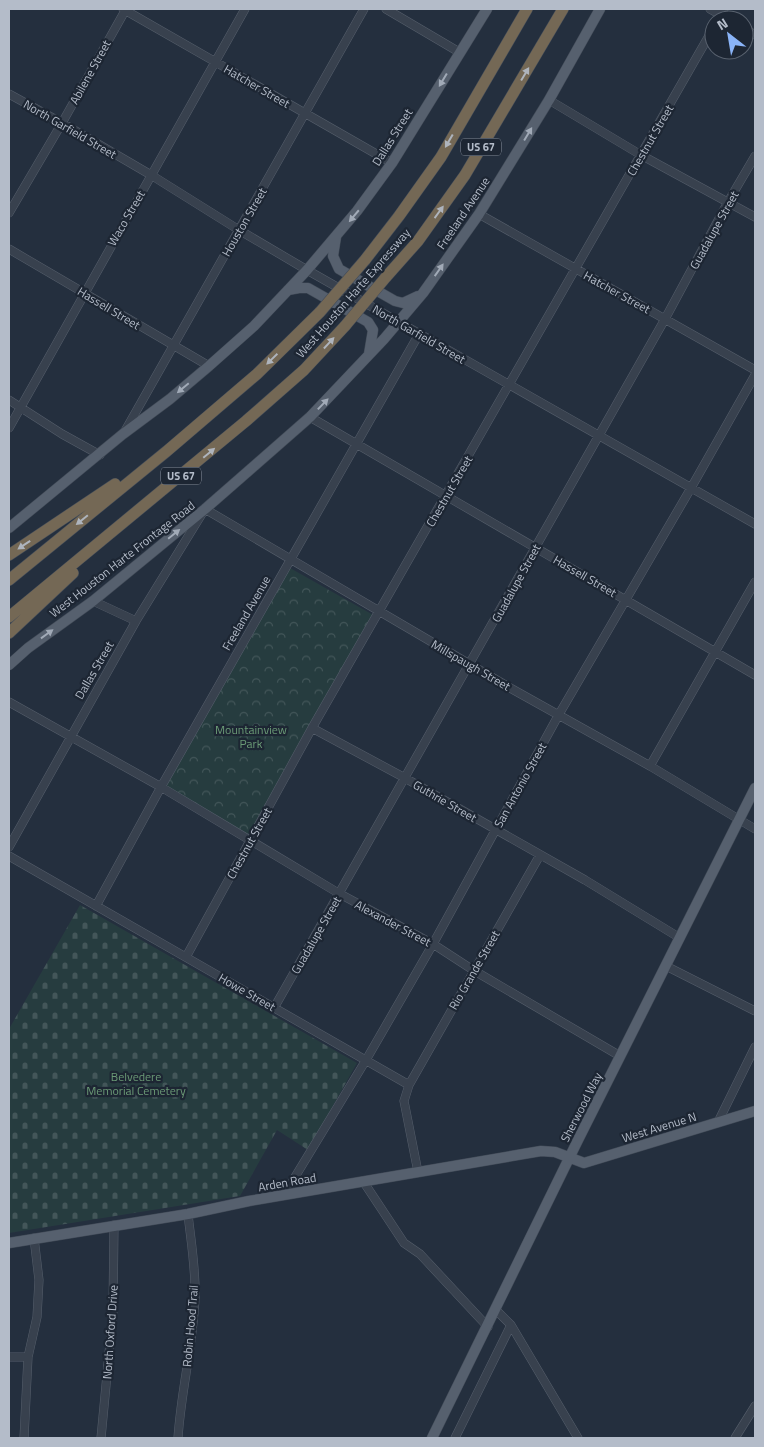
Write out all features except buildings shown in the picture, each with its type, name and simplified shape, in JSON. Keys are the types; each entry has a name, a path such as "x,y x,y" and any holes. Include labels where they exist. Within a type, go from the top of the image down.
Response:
{"highway":[{"path":"494,65 522,9"},
{"name":"West Houston Harte Expressway","path":"9,580 257,374 320,312 365,260 441,157 527,9"},
{"name":"West Houston Harte Expressway","path":"9,617 170,486 297,376 345,326 418,241 465,175 564,9"},
{"path":"9,555 167,450"},
{"path":"9,633 170,486"}],"main road":[{"name":"Dallas Street","path":"307,270 357,211 392,163 487,9"},
{"name":"Freeland Avenue","path":"398,322 423,293 479,214 549,100 600,9"},
{"path":"336,236 333,256 339,269 395,301 403,303 423,293"},
{"path":"9,528 209,366 254,326 307,270"},
{"path":"288,290 308,288 368,322 373,330 368,355"},
{"name":"West Houston Harte Frontage Road","path":"9,665 28,648 93,601 205,509 310,417 398,322"},
{"name":"Sherwood Way","path":"432,1438 488,1327 569,1158 755,788"},
{"name":"West Avenue N","path":"569,1158 584,1163 755,1111"},
{"name":"Arden Road","path":"9,1243 188,1214 284,1195 540,1151 555,1152 569,1158"}],"street":[{"name":"Hatcher Street","path":"124,9 392,163"},
{"name":"Abilene Street","path":"9,213 62,123 124,9"},
{"name":"Waco Street","path":"9,428 245,9"},
{"name":"Houston Street","path":"123,434 364,9"},
{"path":"386,9 459,52"},
{"name":"Chestnut Street","path":"186,957 312,728 704,45"},
{"name":"North Garfield Street","path":"9,94 151,175 307,270 755,524"},
{"path":"549,100 641,155 755,217"},
{"name":"Guadalupe Street","path":"274,1008 598,435 666,319 728,202 755,156"},
{"name":"Hatcher Street","path":"479,214 755,370"},
{"name":"Hassell Street","path":"9,249 209,366"},
{"name":"Freeland Avenue","path":"96,906 161,787 419,334"},
{"name":"San Antonio Street","path":"284,1195 366,1060 433,944 558,716 692,488 755,375"},
{"path":"9,400 62,434 100,455"},
{"name":"Hassell Street","path":"310,417 755,675"},
{"name":"Millspaugh Street","path":"205,509 558,716 650,766 755,829"},
{"name":"Dallas Street","path":"9,847 136,621 205,509"},
{"path":"650,766 755,582"},
{"path":"93,601 136,621"},
{"name":"Alexander Street","path":"9,702 161,787 340,894 433,944 473,970 620,1056"},
{"name":"Guthrie Street","path":"312,728 540,855 680,938"},
{"name":"Rio Grande Street","path":"409,1085 540,855"},
{"name":"Howe Street","path":"9,856 409,1085"},
{"path":"666,966 755,1011"},
{"path":"718,1122 755,1047"},
{"path":"409,1085 404,1101 418,1172"},
{"path":"363,1181 404,1244 420,1254 488,1327"},
{"name":"Robin Hood Trail","path":"178,1438 180,1406 195,1298 188,1214"},
{"name":"North Oxford Drive","path":"101,1438 113,1310 114,1225"},
{"path":"24,1438 28,1357 37,1316 39,1280 34,1238"},
{"path":"496,1310 511,1325 578,1438"},
{"path":"455,1438 511,1325"},
{"path":"9,1357 28,1357"},
{"path":"735,1438 755,1406"}],"green space":[{"name":"Mountainview Park","path":"290,568 375,616 250,835 165,788"},
{"name":"Belvedere Memorial Cemetery","path":"80,905 357,1063 308,1150 277,1130 240,1196 9,1233 9,1029"}]}
